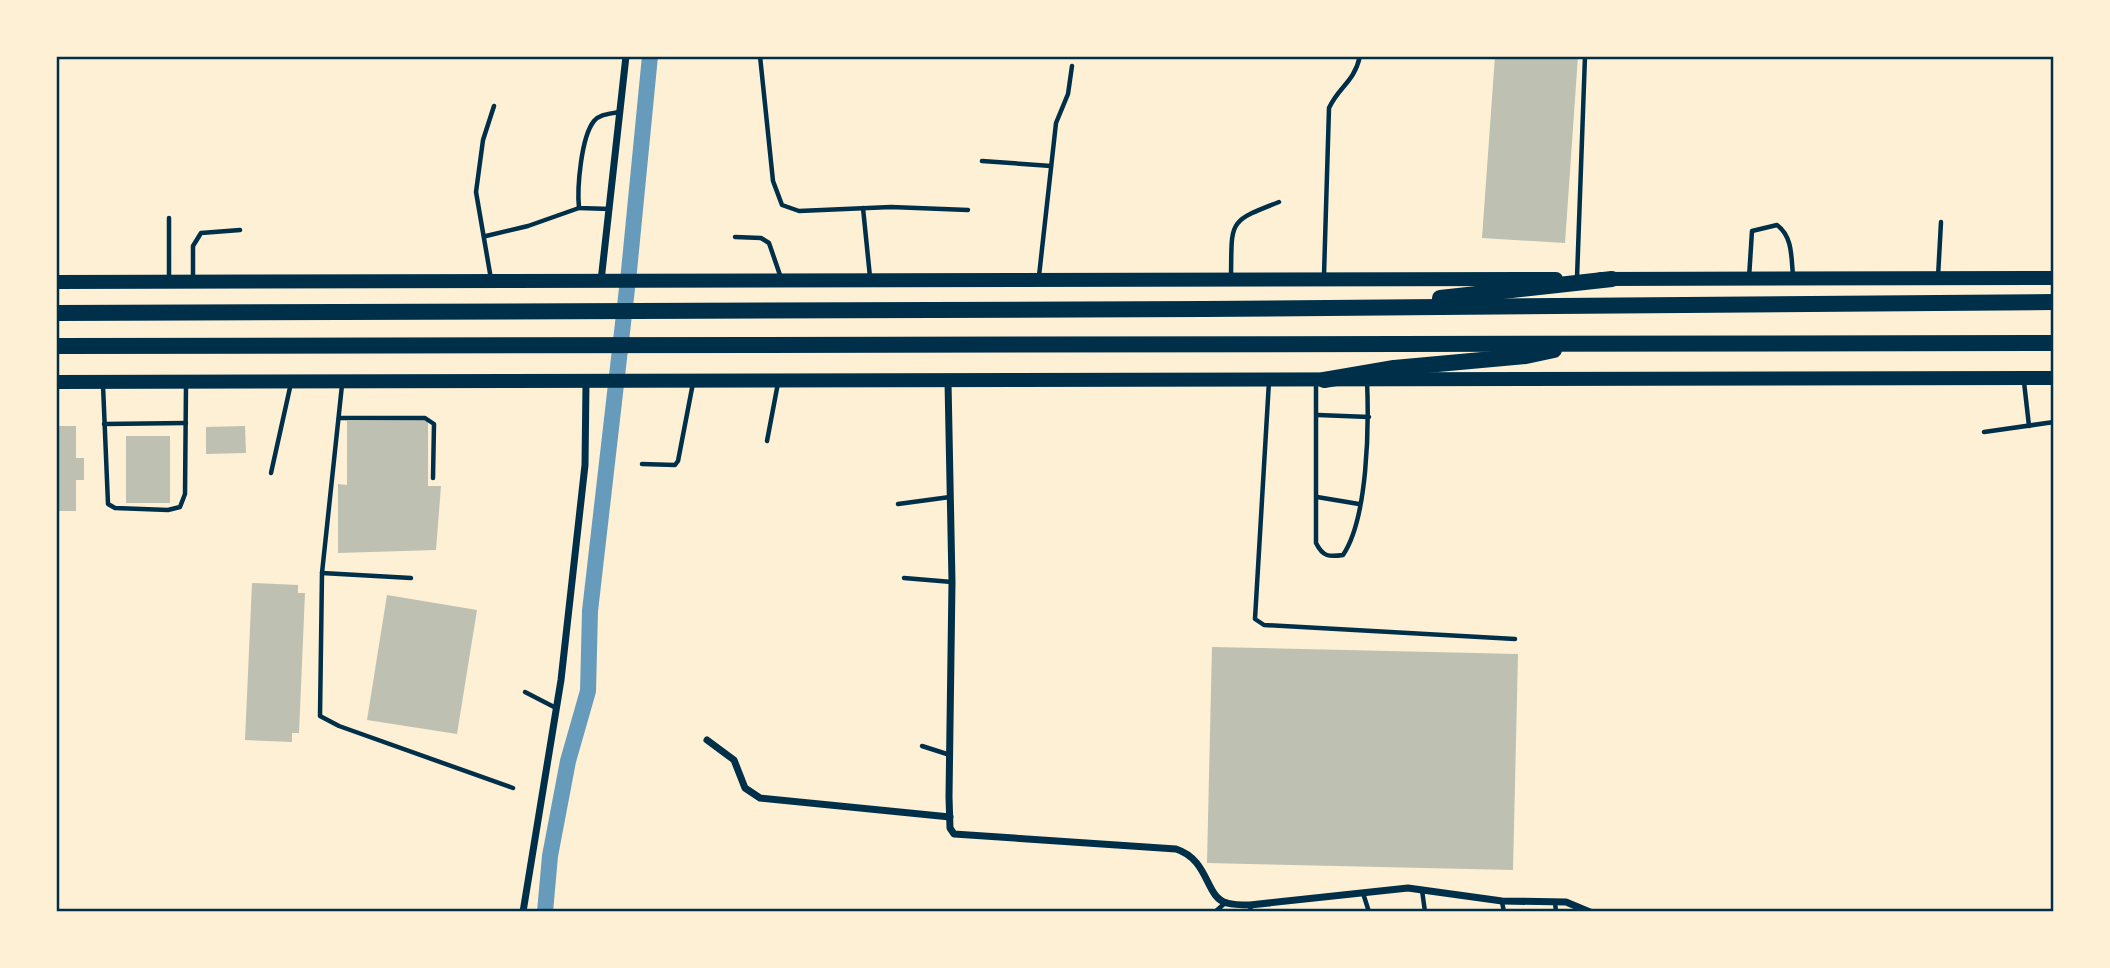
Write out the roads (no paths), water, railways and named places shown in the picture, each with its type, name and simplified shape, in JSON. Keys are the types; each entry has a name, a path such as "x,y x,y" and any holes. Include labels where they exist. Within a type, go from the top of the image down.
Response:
{"highway":[{"path":"1361,308 1612,279"},
{"path":"56,311 1361,308 2054,302"},
{"path":"56,346 2054,342"},
{"path":"1320,380 1394,368 1526,356 1584,343"}],"main road":[{"path":"56,282 492,284 2054,278"},
{"path":"56,382 2054,378"}],"street":[{"path":"604,283 626,56"},
{"path":"948,382 952,582 950,828 961,837 1176,849 1189,853 1198,861 1215,894 1224,903 1250,909 1362,892 1422,889 1502,901 1555,902 1580,906 1590,912"},
{"path":"523,912 543,776 557,709 585,465 588,383"},
{"path":"707,740 734,760 745,788 760,798 950,817"}],"lane":[{"path":"760,56 773,181 782,205 799,211 863,208 968,210"},
{"path":"1324,280 1329,108 1333,98 1349,83 1360,56"},
{"path":"1577,279 1585,56"},
{"path":"1038,281 1056,123 1068,94 1072,66"},
{"path":"492,284 486,236 478,216 476,192 484,140 494,106"},
{"path":"579,208 580,176 593,122 601,115 620,112"},
{"path":"982,162 1051,166"},
{"path":"1231,280 1232,231 1235,224 1241,217 1279,202"},
{"path":"486,236 528,226 579,208 610,209"},
{"path":"863,208 870,281"},
{"path":"169,218 169,282"},
{"path":"1938,278 1941,222"},
{"path":"1749,279 1752,231 1777,225 1785,231 1790,243 1794,279"},
{"path":"193,282 193,246 196,238 209,230 240,230"},
{"path":"735,237 761,238 769,243 782,281"},
{"path":"2023,378 2029,426"},
{"path":"1269,380 1255,619 1264,625 1515,639"},
{"path":"1320,380 1316,543 1321,553 1330,557 1343,555 1351,543 1359,504 1369,417 1367,380"},
{"path":"102,381 108,504 116,509 168,510 180,507 184,501 186,382"},
{"path":"271,473 292,382"},
{"path":"343,382 323,573 320,716 339,726 513,788"},
{"path":"642,464 675,465 678,461 694,382"},
{"path":"767,441 778,382"},
{"path":"1318,415 1369,417"},
{"path":"340,418 425,418 432,421 435,424 433,478"},
{"path":"1984,432 2054,422"},
{"path":"104,424 186,423"},
{"path":"1317,497 1359,504"},
{"path":"898,504 950,498"},
{"path":"323,573 411,578"},
{"path":"904,578 952,582"},
{"path":"525,692 557,709"},
{"path":"922,746 950,755"},
{"path":"1422,889 1425,912"},
{"path":"1362,892 1369,912"},
{"path":"1502,901 1504,912"},
{"path":"1555,902 1556,912"},
{"path":"1215,912 1224,903"}],"waterway":[{"path":"545,912 550,856 568,761 588,691 590,611 629,271 650,56"}]}
